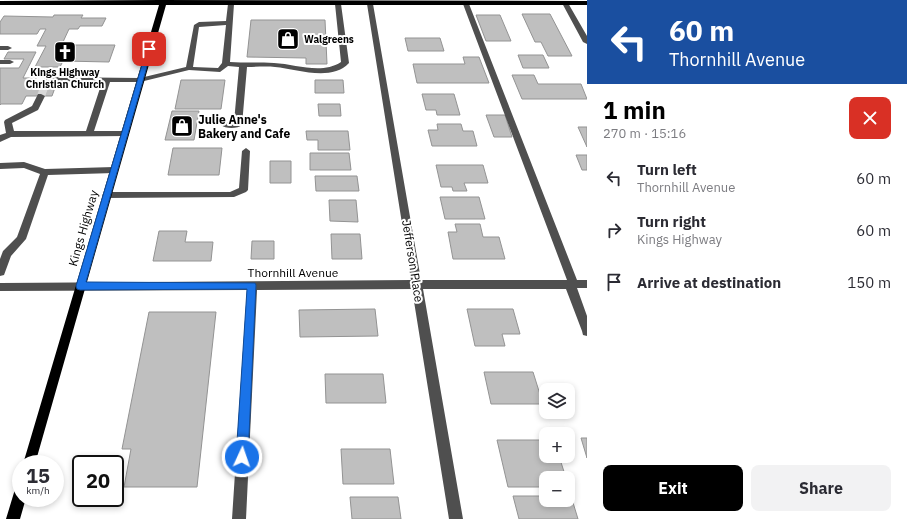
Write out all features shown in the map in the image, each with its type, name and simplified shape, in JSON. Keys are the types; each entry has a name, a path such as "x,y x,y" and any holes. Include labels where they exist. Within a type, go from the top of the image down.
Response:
{"main road":[{"path":"0,3 163,2 231,4 565,4 585,2"},
{"name":"Kings Highway","path":"32,455 163,2"},
{"path":"13,519 16,507"}],"street":[{"path":"45,85 48,79 140,80 189,68 220,70 226,64 231,4"},
{"path":"226,64 274,65 296,69 334,69 341,67 345,63 338,4"},
{"name":"Jefferson Place","path":"370,4 456,519"},
{"path":"466,4 572,284 587,331"},
{"path":"565,4 587,42"},
{"path":"189,68 196,26 206,23 230,23"},
{"path":"0,48 8,48"},
{"path":"0,62 10,62"},
{"path":"225,125 238,125 243,65"},
{"path":"89,134 107,80"},
{"path":"10,134 4,122 35,108 41,96"},
{"path":"0,139 10,134 125,134"},
{"path":"107,195 231,195 238,193 243,190 246,151"},
{"path":"0,166 24,165 45,172 114,170"},
{"path":"0,272 4,254 21,239 45,172"},
{"name":"Thornhill Avenue","path":"0,287 587,284"},
{"path":"238,519 252,285"}],"building":[{"path":"522,14 550,14 572,56 548,56 541,42 535,42"},
{"path":"54,15 83,15 81,18 106,18 102,26 80,26 78,29 69,29 63,42 71,42 70,45 115,45 109,62 63,61 60,67 35,67 46,46 37,46 46,29 40,29 37,34 0,34 0,22 4,16 53,17"},
{"path":"476,15 500,15 511,41 486,41"},
{"name":"Walgreens","path":"251,20 325,20 327,64 306,64 306,58 247,57"},
{"path":"405,38 440,38 444,51 408,51"},
{"path":"8,52 36,52 23,78 36,78 32,85 56,85 52,96 26,96 22,104 0,105 0,68 19,68 24,59 4,59"},
{"path":"518,55 543,55 549,68 523,68"},
{"path":"463,57 479,57 489,83 417,83 413,64 465,64"},
{"path":"512,75 534,75 538,84 581,84 587,99 522,99"},
{"path":"181,80 225,80 221,109 175,109"},
{"path":"315,80 343,80 344,93 315,93"},
{"path":"422,94 454,94 460,115 437,115 436,110 426,110"},
{"path":"318,104 340,104 341,116 319,116"},
{"name":"Julie Anne's Bakery and Cafe","path":"172,111 199,111 194,140 165,140"},
{"path":"486,115 505,115 512,137 494,137"},
{"path":"437,124 461,124 463,131 473,131 477,146 432,146 428,130 438,130"},
{"path":"578,127 587,127 587,147"},
{"path":"306,131 348,131 350,150 318,150 318,140 307,140"},
{"path":"173,148 222,148 219,175 168,175"},
{"path":"310,153 349,153 351,170 310,170"},
{"path":"576,155 587,155 587,170 582,170"},
{"path":"270,161 291,161 291,183 270,183"},
{"path":"436,165 483,165 488,183 464,183 467,191 453,191 452,187 441,187"},
{"path":"315,176 357,176 359,191 316,191"},
{"path":"440,197 479,197 485,219 445,219"},
{"path":"329,200 356,200 358,222 330,221"},
{"path":"455,224 480,224 483,237 499,237 505,259 453,259 448,232 457,232"},
{"path":"159,231 187,231 185,242 213,242 211,261 153,261"},
{"path":"331,234 360,234 362,259 332,259"},
{"path":"252,241 274,241 274,259 251,259"},
{"path":"375,309 378,336 300,337 299,310"},
{"path":"467,309 513,309 520,334 502,334 505,346 475,346"},
{"path":"149,312 216,312 197,487 124,487 131,449 122,449"},
{"path":"484,372 533,372 539,391 539,404 491,404"},
{"path":"325,374 383,374 386,403 326,403"},
{"path":"581,438 587,438 587,458"},
{"path":"497,440 539,440 539,463 561,463 564,471 539,471 539,487 508,487"},
{"path":"341,449 390,449 394,484 343,484"},
{"path":"513,496 539,496 539,507 574,507 578,519 519,519"},
{"path":"350,497 398,497 401,519 352,519"}],"tunnel":[{"path":"41,96 45,85"}],"place":[{"name":"Walgreens","path":"288,39"},
{"name":"Kings Highway Christian Church","path":"65,52"},
{"name":"Julie Anne's Bakery and Cafe","path":"182,126"}],"route":[{"path":"149,49 80,286 252,285 242,457"}]}
